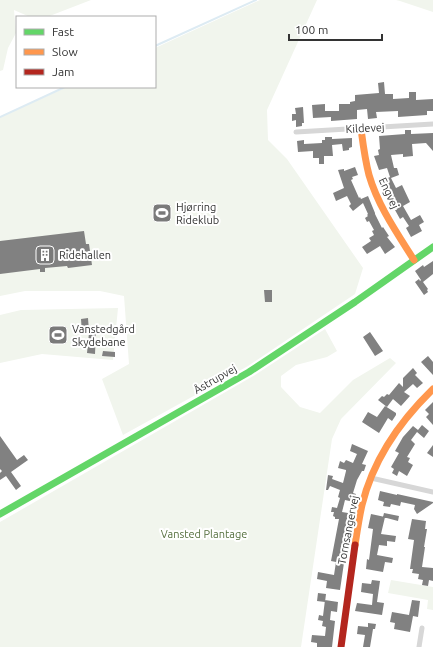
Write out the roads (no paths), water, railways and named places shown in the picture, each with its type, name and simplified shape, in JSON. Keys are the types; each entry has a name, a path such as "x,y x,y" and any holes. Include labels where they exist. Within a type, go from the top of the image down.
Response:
{"street":[{"name":"Kildevej","path":"296,132 433,124"},
{"name":"Engvej","path":"361,129 365,160 371,181 381,204 414,260"},
{"name":"Åstrupvej","path":"0,514 249,372 355,302 433,247"},
{"name":"Tornsangervej","path":"341,647 362,505 371,478 384,449 396,430 413,409 433,389"},
{"path":"371,478 433,492"},
{"path":"419,647 422,628"}],"waterway":[{"path":"156,46 256,0"},
{"path":"0,117 63,88"}],"place":[{"name":"Hjørring Rideklub","path":"162,213"},
{"name":"Ridehallen","path":"45,255"},
{"name":"Vanstedgård Skydebane","path":"58,335"}],"park label":[{"name":"Vansted Plantage","path":"204,534"}]}
